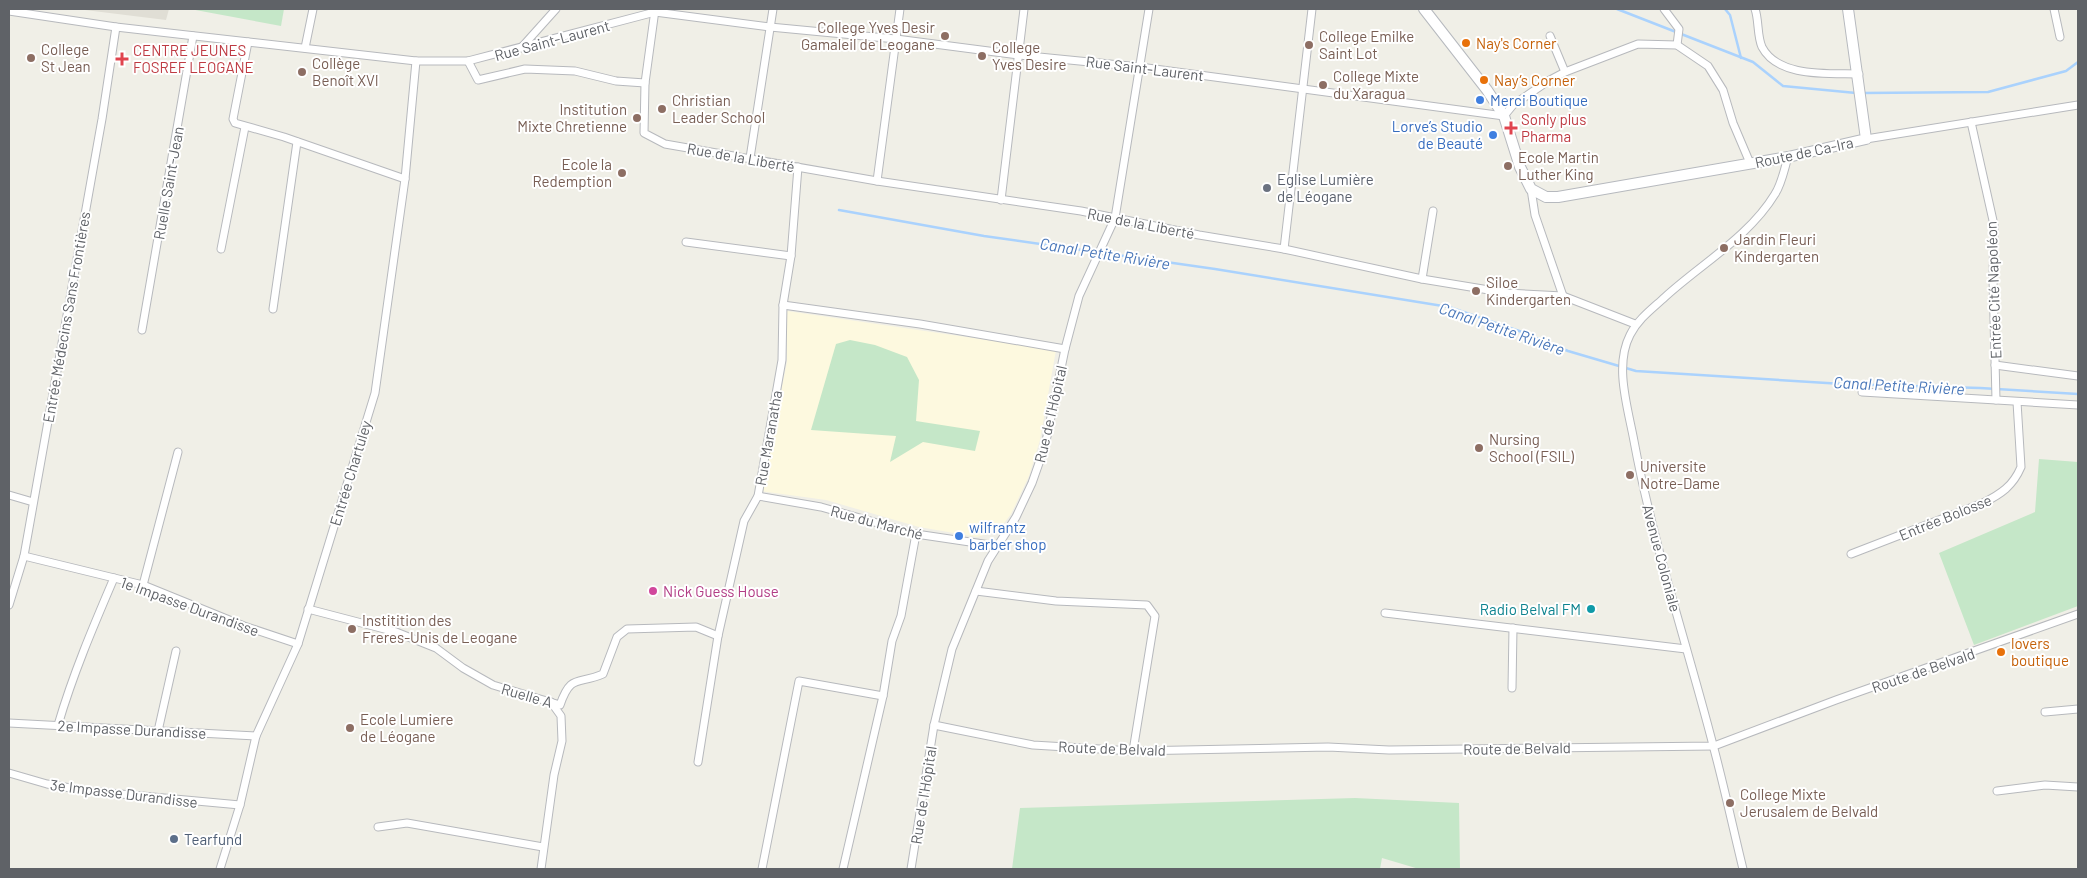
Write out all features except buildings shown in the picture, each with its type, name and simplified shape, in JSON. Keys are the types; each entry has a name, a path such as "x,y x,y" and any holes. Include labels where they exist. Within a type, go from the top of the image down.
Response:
{"street":[{"path":"305,48 313,9"},
{"path":"520,48 556,9"},
{"path":"750,158 773,9"},
{"path":"877,181 900,9"},
{"path":"1001,200 1024,9"},
{"name":"Rue de l'Hôpital","path":"911,869 934,726 952,649 988,561 1020,509 1032,483 1045,446 1065,349 1079,296 1115,218 1148,9"},
{"path":"1284,249 1312,9"},
{"path":"1424,9 1487,90 1504,116 1520,167 1531,189 1535,215 1562,296"},
{"path":"1664,9 1679,28 1677,45"},
{"path":"1755,9 1762,47 1774,60 1795,71 1858,74"},
{"path":"1848,9 1866,139"},
{"path":"2054,9 2060,37"},
{"path":"468,62 478,80 524,69 575,71 616,81 645,83 655,10"},
{"name":"Rue Saint-Laurent","path":"9,11 116,28 416,61 468,62 655,10 770,27 896,38 1019,55 1140,67 1504,116"},
{"name":"Entrée Médecins Sans Frontières","path":"9,605 24,556 102,119 116,28"},
{"name":"Ruelle Saint-Jean","path":"142,330 193,36"},
{"path":"1550,36 1565,72"},
{"path":"248,42 233,119 234,122 244,127 297,142 404,179"},
{"path":"1504,116 1520,100 1565,72 1638,44 1677,45 1708,66 1723,90 1733,122 1750,163"},
{"name":"Entrée Chartuley","path":"220,869 240,805 256,736 298,644 375,393 404,179 416,61"},
{"name":"Rue de la Liberté","path":"645,83 644,134 665,144 877,181 1115,218 1199,235 1284,249 1422,279 1507,293 1562,296 1635,324"},
{"name":"Route de Ca-Ira","path":"1531,189 1546,197 1558,197 1788,157 1866,139 2078,105"},
{"name":"Entrée Cité Napoléon","path":"1972,122 1994,226 1992,280 1996,400"},
{"path":"221,249 244,127"},
{"path":"273,309 297,142"},
{"name":"Avenue Coloniale","path":"1743,869 1714,746 1686,649 1641,478 1624,383 1623,361 1626,342 1635,324 1687,277 1747,229 1775,194 1788,157"},
{"name":"Rue Maranatha","path":"698,762 718,636 744,521 758,496 782,360 783,305 791,256 798,167"},
{"path":"1422,279 1433,210"},
{"path":"686,242 791,256"},
{"path":"783,305 920,324 1065,349"},
{"path":"1995,365 2078,376"},
{"path":"1862,392 2078,406"},
{"name":"Entrée Bolosse","path":"1851,554 1982,503 2001,493 2009,486 2022,467 2017,402"},
{"path":"143,585 178,452"},
{"path":"9,494 33,502"},
{"name":"Rue du Marché","path":"758,496 821,507 916,534 997,546"},
{"path":"843,869 883,696 892,641 901,616 916,534"},
{"name":"1e Impasse Durandisse","path":"24,556 143,585 244,626 298,644"},
{"path":"58,725 67,692 86,642 114,578"},
{"path":"976,591 1056,601 1147,605 1155,616 1133,751"},
{"name":"Ruelle A","path":"308,609 396,632 436,648 463,668 494,685 560,705 570,684 603,674 617,637 627,629 696,626 718,636"},
{"path":"1385,613 1686,649"},
{"name":"Route de Belvald","path":"934,726 1033,745 1133,751 1328,747 1388,750 1714,746 1836,700 2078,614"},
{"path":"1512,628 1512,688"},
{"path":"158,730 176,651"},
{"path":"762,869 799,682 883,696"},
{"path":"546,869 541,869 543,847 554,775 562,741 561,716 551,702"},
{"path":"2045,712 2078,709"},
{"name":"2e Impasse Durandisse","path":"9,723 256,736"},
{"name":"3e Impasse Durandisse","path":"9,773 46,784 88,791 240,805"},
{"path":"1997,791 2045,785 2078,788"},
{"path":"378,827 407,823 543,847"}],"shaded area":[{"path":"77,9 169,9 166,20"},
{"path":"787,311 1056,350 1040,440 1029,476 1011,514 998,531 977,537 919,527 826,500 761,491 787,362"}],"green space":[{"path":"190,9 284,9 281,26"},
{"path":"850,340 875,345 907,357 919,380 916,421 980,431 975,451 923,442 890,462 896,436 811,430 836,344"},
{"path":"2039,459 2078,462 2078,606 1974,645 1939,553 2035,512"},
{"path":"1355,798 1459,803 1460,869 1419,869 1382,858 1380,869 1012,869 1020,808"}],"waterway":[{"path":"1617,9 1753,62 1783,86 1856,93"},
{"path":"1725,9 1730,15 1741,58"},
{"path":"1862,93 1988,92 2066,71 2078,62"},
{"name":"Canal Petite Rivière","path":"839,210 984,236 1215,269 1449,307 1522,332 1568,351 1636,371 1843,384 1980,388 2078,394"}],"place":[{"name":"College Yves Desir Gamaleil de Leogane","path":"945,36"},
{"name":"Nay's Corner","path":"1466,43"},
{"name":"College Emilke Saint Lot","path":"1309,45"},
{"name":"College Yves Desire","path":"982,56"},
{"name":"College St Jean","path":"31,58"},
{"name":"CENTRE JEUNES FOSREF LEOGANE","path":"122,59"},
{"name":"Collège Benoît XVI","path":"302,72"},
{"name":"Nay’s Corner","path":"1484,80"},
{"name":"College Mixte du Xaragua","path":"1323,85"},
{"name":"Merci Boutique","path":"1480,100"},
{"name":"Christian Leader School","path":"662,109"},
{"name":"Institution Mixte Chretienne","path":"637,118"},
{"name":"Sonly plus Pharma","path":"1511,128"},
{"name":"Lorve’s Studio de Beauté","path":"1493,135"},
{"name":"Ecole Martin Luther King","path":"1508,166"},
{"name":"Ecole la Redemption","path":"622,173"},
{"name":"Eglise Lumière de Léogane","path":"1267,188"},
{"name":"Jardin Fleuri Kindergarten","path":"1724,248"},
{"name":"Siloe Kindergarten","path":"1476,291"},
{"name":"Nursing School (FSIL)","path":"1479,448"},
{"name":"Universite Notre-Dame","path":"1630,475"},
{"name":"wilfrantz barber shop","path":"959,536"},
{"name":"Nick Guess House","path":"653,591"},
{"name":"Radio Belval FM","path":"1591,609"},
{"name":"Institition des Freres-Unis de Leogane","path":"352,629"},
{"name":"lovers boutique","path":"2001,652"},
{"name":"Ecole Lumiere de Léogane","path":"350,728"},
{"name":"College Mixte Jerusalem de Belvald","path":"1730,803"},
{"name":"Tearfund","path":"174,839"}]}
